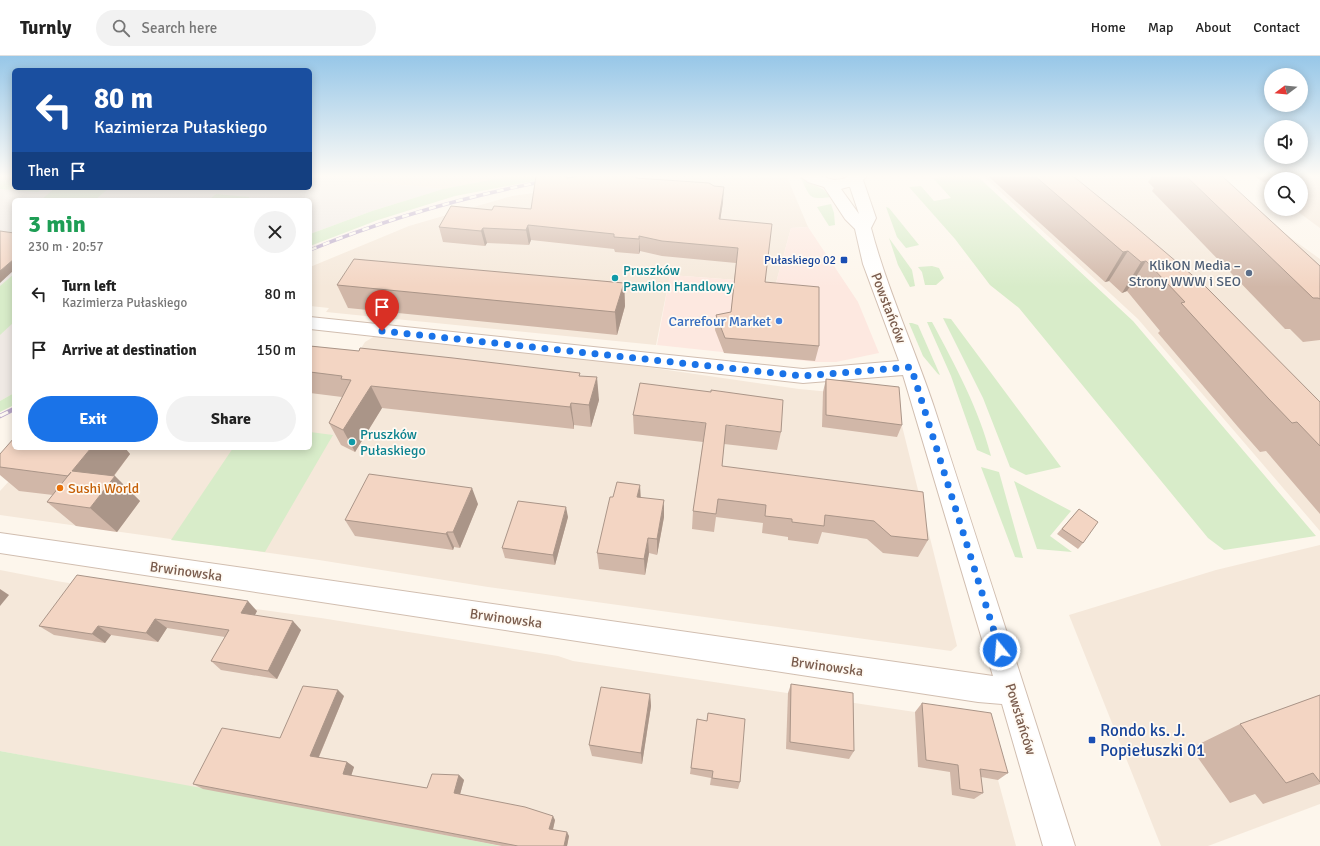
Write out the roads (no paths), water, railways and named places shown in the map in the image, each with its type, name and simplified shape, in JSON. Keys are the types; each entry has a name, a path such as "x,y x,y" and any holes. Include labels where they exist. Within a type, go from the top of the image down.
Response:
{"street":[{"name":"Powstańców","path":"849,213 863,228 872,264 911,367 1013,691 1059,846"},
{"name":"Powstańców","path":"863,228 868,218 867,213"},
{"path":"312,323 803,376 911,367"},
{"name":"Brwinowska","path":"0,543 963,686 1013,691"}],"railway":[{"path":"312,249 342,237 415,213"},
{"path":"0,416 12,410"}],"place":[{"name":"Pułaskiego 02","path":"844,260"},
{"name":"KlikON Media – Strony WWW i SEO","path":"1249,273"},
{"name":"Pruszków Pawilon Handlowy","path":"615,278"},
{"name":"Carrefour Market","path":"779,321"},
{"name":"Pruszków Pułaskiego","path":"352,442"},
{"name":"Sushi World","path":"60,488"},
{"name":"Rondo ks. J. Popiełuszki 01","path":"1092,740"}]}
